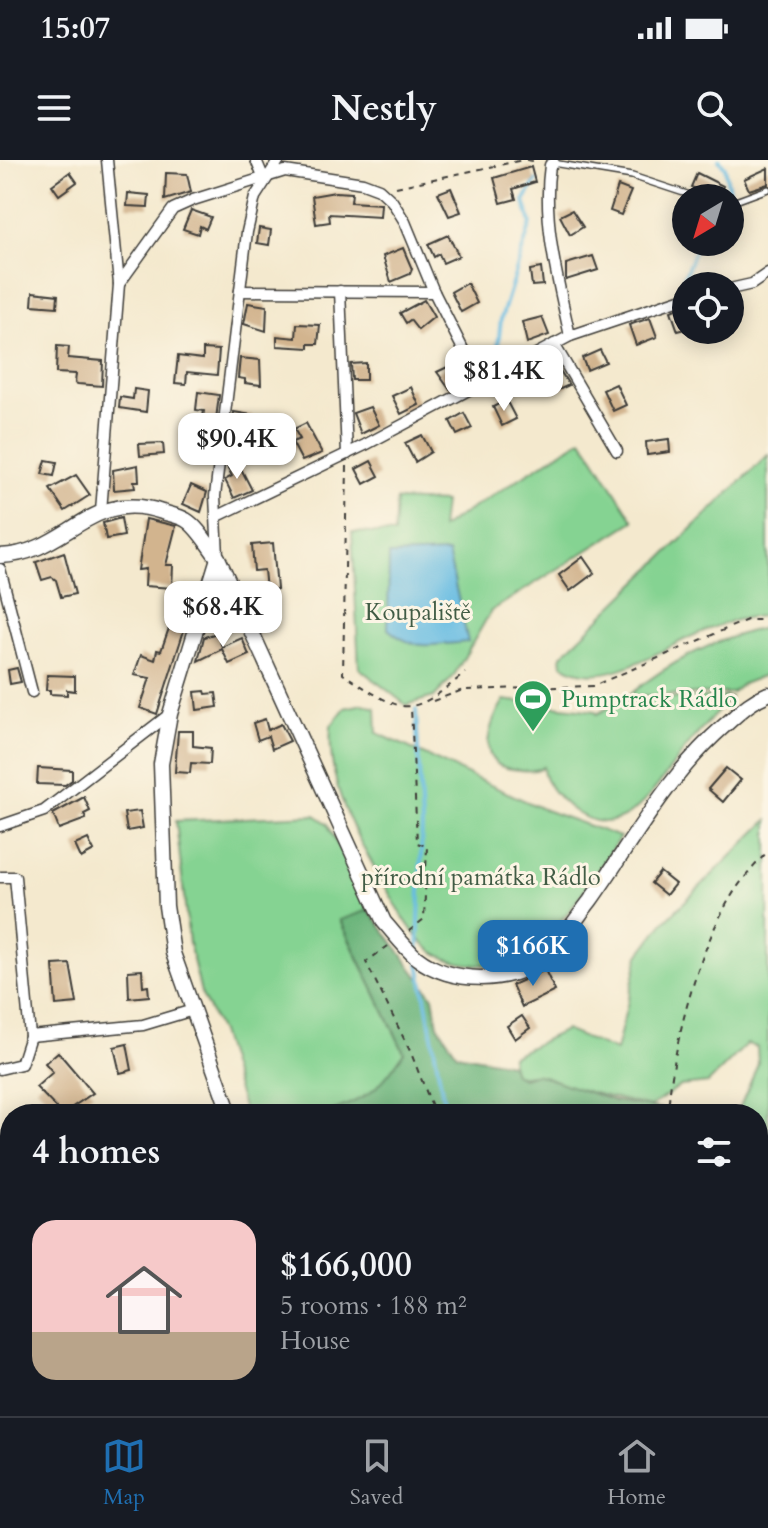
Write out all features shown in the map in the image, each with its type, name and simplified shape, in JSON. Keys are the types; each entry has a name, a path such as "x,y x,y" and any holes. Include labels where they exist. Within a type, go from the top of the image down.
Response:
{"street":[{"path":"101,511 119,284 107,160"},
{"path":"256,160 264,179"},
{"path":"226,1104 173,953 166,906 161,764 170,714 218,558 215,496 250,220 264,179 279,160"},
{"path":"552,161 547,182 551,240 570,336"},
{"path":"119,284 173,209 285,171 379,189 392,201 405,222 434,292 480,383"},
{"path":"744,286 768,273"},
{"path":"240,291 434,292"},
{"path":"340,291 347,454"},
{"path":"216,517 347,454 570,336 672,302"},
{"path":"554,344 617,451"},
{"path":"0,556 21,555 38,549 101,511 119,505 150,508 187,520 218,558 384,922 416,957 449,974 472,977 512,973 543,958 563,938 656,802 712,737 754,700 768,694"},
{"path":"0,569 32,692"},
{"path":"0,826 44,811 170,714"},
{"path":"0,877 15,877 30,1036 21,1064 0,1069"},
{"path":"30,1036 143,1025 193,1010"}],"lane":[{"path":"552,161 632,176 672,189"},
{"path":"744,198 768,189"}],"path":[{"path":"379,189 523,160"},
{"path":"347,454 343,674 398,707 429,703 463,690 593,686 747,620 768,620"},
{"path":"429,703 465,673"},
{"path":"411,707 417,843 427,846 424,919 366,962 411,1053 431,1104"},
{"path":"668,1104 669,1083 679,1043 713,933 736,889 768,851"}],"green space":[{"name":"Koupaliště","path":"582,439 634,521 491,611 453,677 434,697 406,705 359,668 352,532 394,534 396,500 444,502 441,528"},
{"path":"768,455 768,616 718,626 610,672 593,674 562,664 561,656"},
{"path":"768,627 768,674 742,684 732,693 628,696 660,672 694,653"},
{"path":"730,697 650,795 622,818 606,822 588,819 569,807 548,783 543,767 531,771 511,769 492,759 489,750 490,729 504,700 595,711 597,714 625,699"},
{"name":"přírodní památka Rádlo","path":"363,704 376,708 377,733 545,810 620,837 555,928 523,955 507,962 486,965 454,961 426,946 405,920 355,832 334,771 331,726 345,708"},
{"path":"315,815 327,823 369,910 340,921 404,1052 387,1076 354,1104 242,1104 220,1032 201,993 189,943 176,821"},
{"path":"768,820 768,1104 741,1104 758,1064 757,1047 747,1044 708,1083 680,1086 654,1104 638,1104 574,1088 542,1076 519,1076 513,1072 510,1068 512,1056 565,1030 616,1051 639,955 664,922"},
{"path":"369,910 433,997 438,1025 457,1054 511,1064 514,1074 523,1078 536,1074 614,1101 632,1104 348,1104 379,1085 404,1052 340,920"}],"water":[{"path":"448,553 468,642 425,645 398,637 388,629 389,555"}],"building":[{"path":"531,167 535,182 513,189 516,199 501,203 494,178"},
{"path":"768,168 768,184 749,190 744,179"},
{"path":"70,172 77,182 59,195 52,185"},
{"path":"166,173 187,174 191,192 165,200"},
{"path":"697,173 719,184 692,184"},
{"path":"618,186 631,191 621,215 610,211"},
{"path":"451,188 461,212 449,216 438,193"},
{"path":"128,193 149,195 148,207 127,206"},
{"path":"352,193 351,202 381,204 380,217 329,214 330,222 316,224 312,196"},
{"path":"191,210 211,217 206,229 200,226 198,234 183,229"},
{"path":"572,210 583,227 570,235 560,216"},
{"path":"259,228 271,230 269,245 257,243"},
{"path":"448,235 459,256 443,263 439,254 434,257 428,244"},
{"path":"403,248 412,269 410,274 391,282 383,256"},
{"path":"593,256 598,270 566,280 566,264"},
{"path":"541,268 543,285 532,286 530,270"},
{"path":"467,283 477,303 461,312 451,292"},
{"path":"33,292 58,295 57,307 32,305"},
{"path":"424,300 434,317 418,330 410,320 406,323 400,313"},
{"path":"248,303 267,306 266,331 244,324"},
{"path":"542,317 549,335 527,343 522,322"},
{"path":"650,318 657,337 636,345 629,325"},
{"path":"297,324 320,325 318,344 309,344 309,348 277,346 277,336 296,338"},
{"path":"57,346 69,347 68,358 103,361 102,386 78,384 75,383 76,374 56,373"},
{"path":"203,349 219,350 217,375 187,372 186,384 175,383 178,356 203,359"},
{"path":"600,350 606,362 587,370 582,358"},
{"path":"240,358 260,360 261,385 245,383 245,379 238,378"},
{"path":"458,362 469,380 450,390 437,372"},
{"path":"366,363 366,380 352,380 351,364"},
{"path":"557,366 569,385 552,393 547,384 540,387 536,377"},
{"path":"616,384 626,405 613,411 603,390"},
{"path":"411,387 419,405 401,414 392,396"},
{"path":"134,389 148,391 146,412 119,408 120,397 133,399"},
{"path":"198,392 219,395 216,419 203,417 204,411 196,410"},
{"path":"506,400 516,419 502,426 493,407"},
{"path":"370,407 379,425 361,434 353,413"},
{"path":"234,412 252,415 250,433 231,431"},
{"path":"464,413 472,428 457,435 450,421"},
{"path":"306,423 322,453 302,461 292,442 300,439 294,429"},
{"path":"422,435 431,452 415,462 405,443"},
{"path":"669,439 670,452 647,455 646,442"},
{"path":"163,443 164,454 140,456 139,444"},
{"path":"46,460 57,462 54,476 42,474"},
{"path":"237,461 252,490 234,498 225,480 232,476 227,466"},
{"path":"371,461 379,476 364,484 356,469"},
{"path":"138,465 139,481 134,481 135,488 114,490 113,470"},
{"path":"76,475 90,495 65,511 50,489"},
{"path":"191,485 207,492 201,512 183,504"},
{"path":"121,518 124,536 106,539 103,523"},
{"path":"146,519 176,526 166,565 173,565 172,588 145,586 146,569 138,570"},
{"path":"273,543 277,589 266,590 264,570 254,571 252,545"},
{"path":"64,552 75,594 61,597 56,580 52,577 42,580 36,562"},
{"path":"583,557 594,573 570,591 559,575"},
{"path":"175,611 189,615 157,714 140,708 150,678 134,675 141,655 155,660 157,650 161,651"},
{"path":"217,633 222,647 242,638 249,655 229,664 222,649 198,661 204,637"},
{"path":"17,668 21,682 10,684 8,670"},
{"path":"47,675 75,676 75,691 67,690 67,695 50,694 50,690 46,690"},
{"path":"205,691 206,694 216,693 218,707 197,710 195,692"},
{"path":"265,719 268,730 281,724 290,741 272,749 268,736 258,740 253,723"},
{"path":"178,731 193,731 193,746 211,748 210,764 191,763 190,773 175,772"},
{"path":"38,768 72,770 72,780 65,785 37,784"},
{"path":"726,768 741,780 723,802 708,789"},
{"path":"84,797 90,811 84,814 86,819 59,829 53,814"},
{"path":"140,811 143,828 127,831 124,813"},
{"path":"88,839 94,851 81,858 75,845"},
{"path":"660,872 675,884 666,895 651,883"},
{"path":"70,964 77,1003 56,1005 53,965"},
{"path":"142,970 143,987 148,986 149,996 129,998 128,971"},
{"path":"545,970 555,991 522,1007 512,985"},
{"path":"522,1016 530,1028 515,1039 507,1026"},
{"path":"127,1044 132,1070 120,1073 114,1047"},
{"path":"58,1052 93,1093 77,1104 52,1104 36,1087 53,1072 45,1063"}],"waterway":[{"path":"719,160 725,167 728,184"},
{"path":"496,365 501,319 531,223 524,201 536,181"},
{"path":"686,272 692,256"},
{"path":"416,710 422,823 418,954"},
{"path":"419,963 444,1104"}],"place":[{"name":"Pumptrack Rádlo","path":"533,733"}]}
